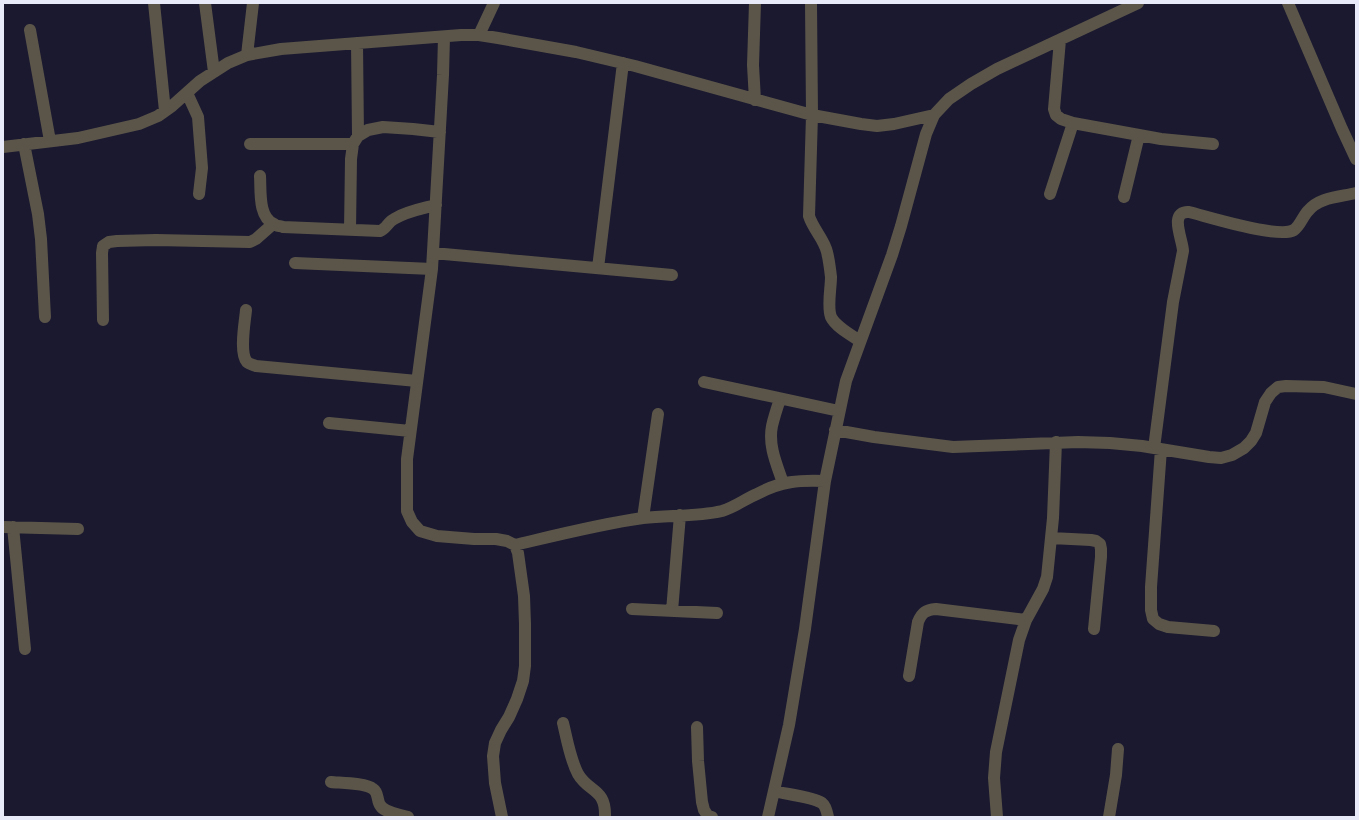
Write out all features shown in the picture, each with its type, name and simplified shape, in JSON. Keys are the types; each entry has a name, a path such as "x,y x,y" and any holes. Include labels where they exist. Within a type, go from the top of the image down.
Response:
{"street":[{"path":"154,3 165,111"},
{"path":"205,3 214,72"},
{"path":"247,55 253,3"},
{"path":"479,35 494,3"},
{"path":"755,3 753,65 755,100"},
{"path":"811,3 812,115 809,216 812,225 827,250 829,259 831,276 831,317 840,327 860,341"},
{"path":"768,817 789,725 797,681 825,481 846,380 882,284 896,241 926,134 934,115 949,99 971,84 1138,3"},
{"path":"1288,3 1336,117 1356,159"},
{"path":"30,30 50,141"},
{"path":"3,147 78,138 119,130 139,124 158,116 200,81 228,63 247,55 281,49 479,35 518,41 622,63 812,115 861,124 877,126 912,121 934,115"},
{"path":"444,37 432,270 407,458 407,511 412,522 420,531 437,536 474,539 496,538 515,545 643,518 707,513 722,510 735,506 759,492 783,484 805,480 825,481"},
{"path":"1060,40 1054,108 1056,115 1061,119 1072,123 1160,139 1212,144"},
{"path":"350,230 351,159 355,140 357,43"},
{"path":"598,268 622,63"},
{"path":"187,93 198,117 202,168 199,194"},
{"path":"1050,194 1072,123"},
{"path":"250,144 355,140 368,130 383,127 440,132"},
{"path":"1124,197 1139,135"},
{"path":"24,144 38,214 41,239 45,317"},
{"path":"260,176 263,211 267,219 274,224 283,227 380,231 384,230 389,222 395,218 412,211 436,205"},
{"path":"1214,631 1168,627 1153,619 1151,610 1157,449 1173,302 1183,251 1183,245 1177,229 1177,224 1181,214 1184,212 1189,212 1266,231 1288,233 1294,230 1310,209 1317,203 1356,193"},
{"path":"103,320 102,253 104,246 109,242 156,240 250,242 274,224"},
{"path":"433,253 672,275"},
{"path":"295,263 432,270"},
{"path":"246,310 243,347 244,356 248,362 256,366 417,382"},
{"path":"704,382 840,411"},
{"path":"835,430 874,438 953,447 1056,442 1110,443 1221,458 1232,455 1244,448 1251,441 1256,433 1265,402 1271,393 1278,387 1324,387 1356,394"},
{"path":"780,399 772,427 771,441 773,454 783,484"},
{"path":"643,518 658,414"},
{"path":"329,423 410,431"},
{"path":"997,817 994,778 996,752 1019,640 1026,620 1047,577 1051,538 1056,442"},
{"path":"672,611 680,515"},
{"path":"25,649 8,527 78,529"},
{"path":"1051,538 1090,540 1096,541 1100,544 1101,557 1094,628"},
{"path":"502,817 495,783 493,756 495,742 517,699 523,681 525,666 524,596 518,553 515,545"},
{"path":"632,609 717,613"},
{"path":"909,676 918,622 921,614 928,610 943,610 1026,620"},
{"path":"563,723 574,765 585,783 600,794 603,801 605,817"},
{"path":"697,727 698,761 702,802 704,810 708,816 712,817"},
{"path":"1109,817 1116,775 1118,749"},
{"path":"331,782 373,788 376,792 379,804 383,809 408,817"},
{"path":"774,791 814,799 822,803 827,810 828,817"}]}
